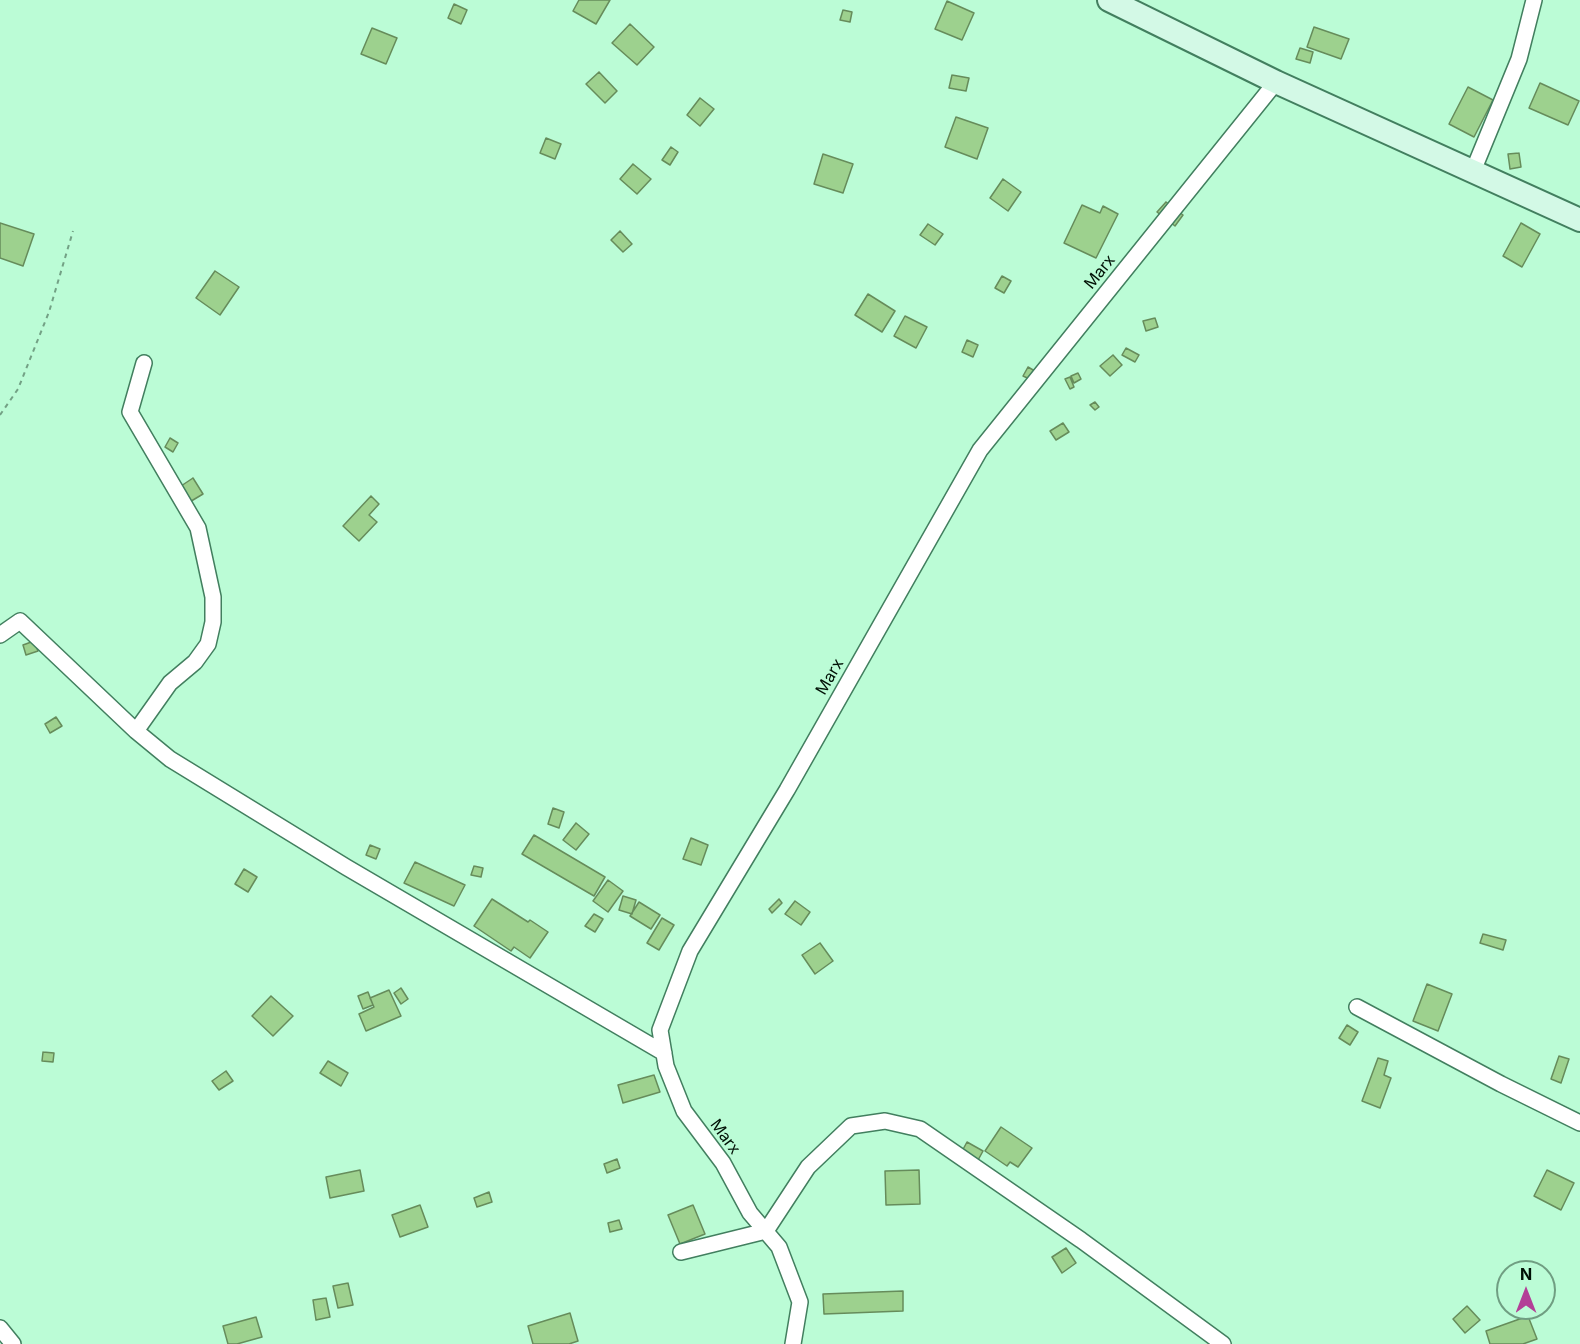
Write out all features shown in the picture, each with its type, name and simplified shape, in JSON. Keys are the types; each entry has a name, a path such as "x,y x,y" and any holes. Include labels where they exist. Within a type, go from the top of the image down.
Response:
{"street":[{"path":"1109,0 1276,82 1580,220"},
{"path":"1473,171 1519,59 1534,0"},
{"name":"Marx","path":"793,1344 800,1302 779,1247 750,1213 723,1162 684,1111 666,1066 660,1030 690,951 787,790 980,450 1276,82"},
{"path":"136,731 170,683 195,662 208,644 213,622 213,597 198,528 130,412 144,363"},
{"path":"0,635 20,621 136,731 170,759 346,867 664,1053"},
{"path":"1357,1007 1501,1084 1580,1123"},
{"path":"681,1252 766,1231 808,1167 850,1126 885,1121 920,1129 1081,1240 1223,1344"},
{"path":"0,1328 12,1344"}],"path":[{"path":"0,415 18,389 49,312 73,231"}],"building":[{"path":"579,0 610,0 596,24 573,11"},
{"path":"947,1 974,13 962,40 935,29"},
{"path":"454,4 467,10 461,24 448,18"},
{"path":"843,10 852,12 850,22 840,20"},
{"path":"630,24 654,47 637,65 612,43"},
{"path":"1314,27 1349,39 1341,59 1307,47"},
{"path":"372,28 397,38 386,64 361,54"},
{"path":"1300,48 1313,52 1310,63 1296,59"},
{"path":"599,72 617,91 605,103 586,84"},
{"path":"952,75 969,78 966,91 949,88"},
{"path":"1540,83 1579,101 1568,125 1529,108"},
{"path":"1468,87 1493,100 1474,137 1449,124"},
{"path":"700,98 714,109 700,126 687,115"},
{"path":"956,117 988,128 977,159 945,147"},
{"path":"546,138 561,144 555,159 540,153"},
{"path":"671,147 678,152 670,165 662,160"},
{"path":"1519,153 1521,167 1510,169 1508,154"},
{"path":"823,154 853,164 843,193 814,184"},
{"path":"633,164 651,179 637,194 620,179"},
{"path":"1003,179 1021,192 1008,211 990,198"},
{"path":"1166,202 1183,215 1175,226 1157,212"},
{"path":"1082,205 1100,213 1103,206 1118,214 1096,258 1064,243"},
{"path":"0,223 34,234 23,266 0,258"},
{"path":"1521,223 1540,234 1522,267 1503,256"},
{"path":"928,224 943,234 935,245 920,235"},
{"path":"620,231 632,244 623,252 611,240"},
{"path":"215,271 239,287 220,315 196,298"},
{"path":"1002,276 1011,281 1004,293 995,288"},
{"path":"868,294 895,311 882,332 855,315"},
{"path":"905,316 927,327 916,348 894,336"},
{"path":"1155,318 1158,327 1146,331 1143,321"},
{"path":"967,340 978,345 973,357 962,352"},
{"path":"1126,348 1139,355 1135,362 1122,355"},
{"path":"1113,355 1122,365 1110,376 1100,366"},
{"path":"1028,367 1040,374 1036,382 1023,376"},
{"path":"1078,373 1081,379 1074,383 1071,376"},
{"path":"1070,377 1074,387 1070,389 1065,379"},
{"path":"1095,402 1099,407 1095,410 1090,405"},
{"path":"1063,423 1069,432 1056,440 1050,431"},
{"path":"170,438 178,443 173,452 165,447"},
{"path":"193,478 203,494 188,503 178,488"},
{"path":"371,496 379,504 369,515 377,522 359,541 343,526"},
{"path":"34,641 38,651 26,655 23,645"},
{"path":"56,717 62,726 50,733 45,724"},
{"path":"553,808 564,812 559,828 548,824"},
{"path":"576,823 589,834 576,850 563,840"},
{"path":"534,835 605,877 594,896 522,854"},
{"path":"691,838 708,845 701,865 683,859"},
{"path":"370,845 380,849 376,859 366,855"},
{"path":"415,862 465,885 454,906 404,883"},
{"path":"474,866 483,868 481,877 471,875"},
{"path":"244,869 257,877 248,892 235,884"},
{"path":"608,880 623,891 608,912 593,901"},
{"path":"623,896 636,900 632,914 619,910"},
{"path":"492,899 548,932 530,958 514,947 511,951 474,926"},
{"path":"779,899 782,903 772,913 769,909"},
{"path":"795,901 810,912 801,925 785,914"},
{"path":"639,902 660,915 651,929 630,916"},
{"path":"594,914 603,919 595,932 585,926"},
{"path":"662,918 674,925 659,950 647,943"},
{"path":"1483,934 1506,940 1503,950 1480,943"},
{"path":"820,943 833,961 815,974 802,955"},
{"path":"1427,984 1452,994 1438,1031 1413,1021"},
{"path":"401,988 408,999 401,1004 394,993"},
{"path":"389,990 401,1016 366,1031 359,1014 374,1007 370,998"},
{"path":"368,992 373,1005 363,1009 358,996"},
{"path":"271,996 293,1016 273,1036 252,1016"},
{"path":"1347,1025 1358,1032 1350,1045 1339,1038"},
{"path":"43,1052 54,1053 53,1062 42,1061"},
{"path":"1559,1056 1569,1059 1561,1083 1551,1079"},
{"path":"1378,1058 1388,1061 1384,1075 1391,1078 1380,1108 1362,1101"},
{"path":"328,1061 348,1073 341,1086 320,1073"},
{"path":"226,1071 233,1081 219,1090 212,1081"},
{"path":"654,1075 660,1092 623,1103 618,1085"},
{"path":"1001,1127 1032,1148 1018,1167 1010,1162 1007,1166 985,1151"},
{"path":"967,1142 983,1151 977,1162 961,1153"},
{"path":"617,1159 620,1168 607,1173 604,1164"},
{"path":"360,1170 364,1191 330,1198 326,1177"},
{"path":"919,1170 920,1204 886,1205 885,1171"},
{"path":"1547,1170 1574,1183 1561,1210 1534,1196"},
{"path":"489,1192 492,1202 477,1207 474,1198"},
{"path":"420,1205 428,1227 400,1237 392,1215"},
{"path":"693,1205 705,1234 680,1244 668,1215"},
{"path":"619,1220 622,1229 610,1232 608,1223"},
{"path":"1066,1248 1076,1263 1062,1273 1052,1257"},
{"path":"348,1283 353,1305 338,1308 333,1286"},
{"path":"903,1291 903,1311 824,1314 823,1294"},
{"path":"326,1298 330,1317 316,1320 313,1300"},
{"path":"1467,1306 1480,1320 1465,1333 1453,1319"},
{"path":"570,1313 578,1341 569,1344 533,1344 528,1326"},
{"path":"256,1317 262,1337 237,1344 228,1344 223,1326"},
{"path":"1517,1320 1530,1320 1537,1339 1523,1344 1490,1344 1486,1331"}]}
